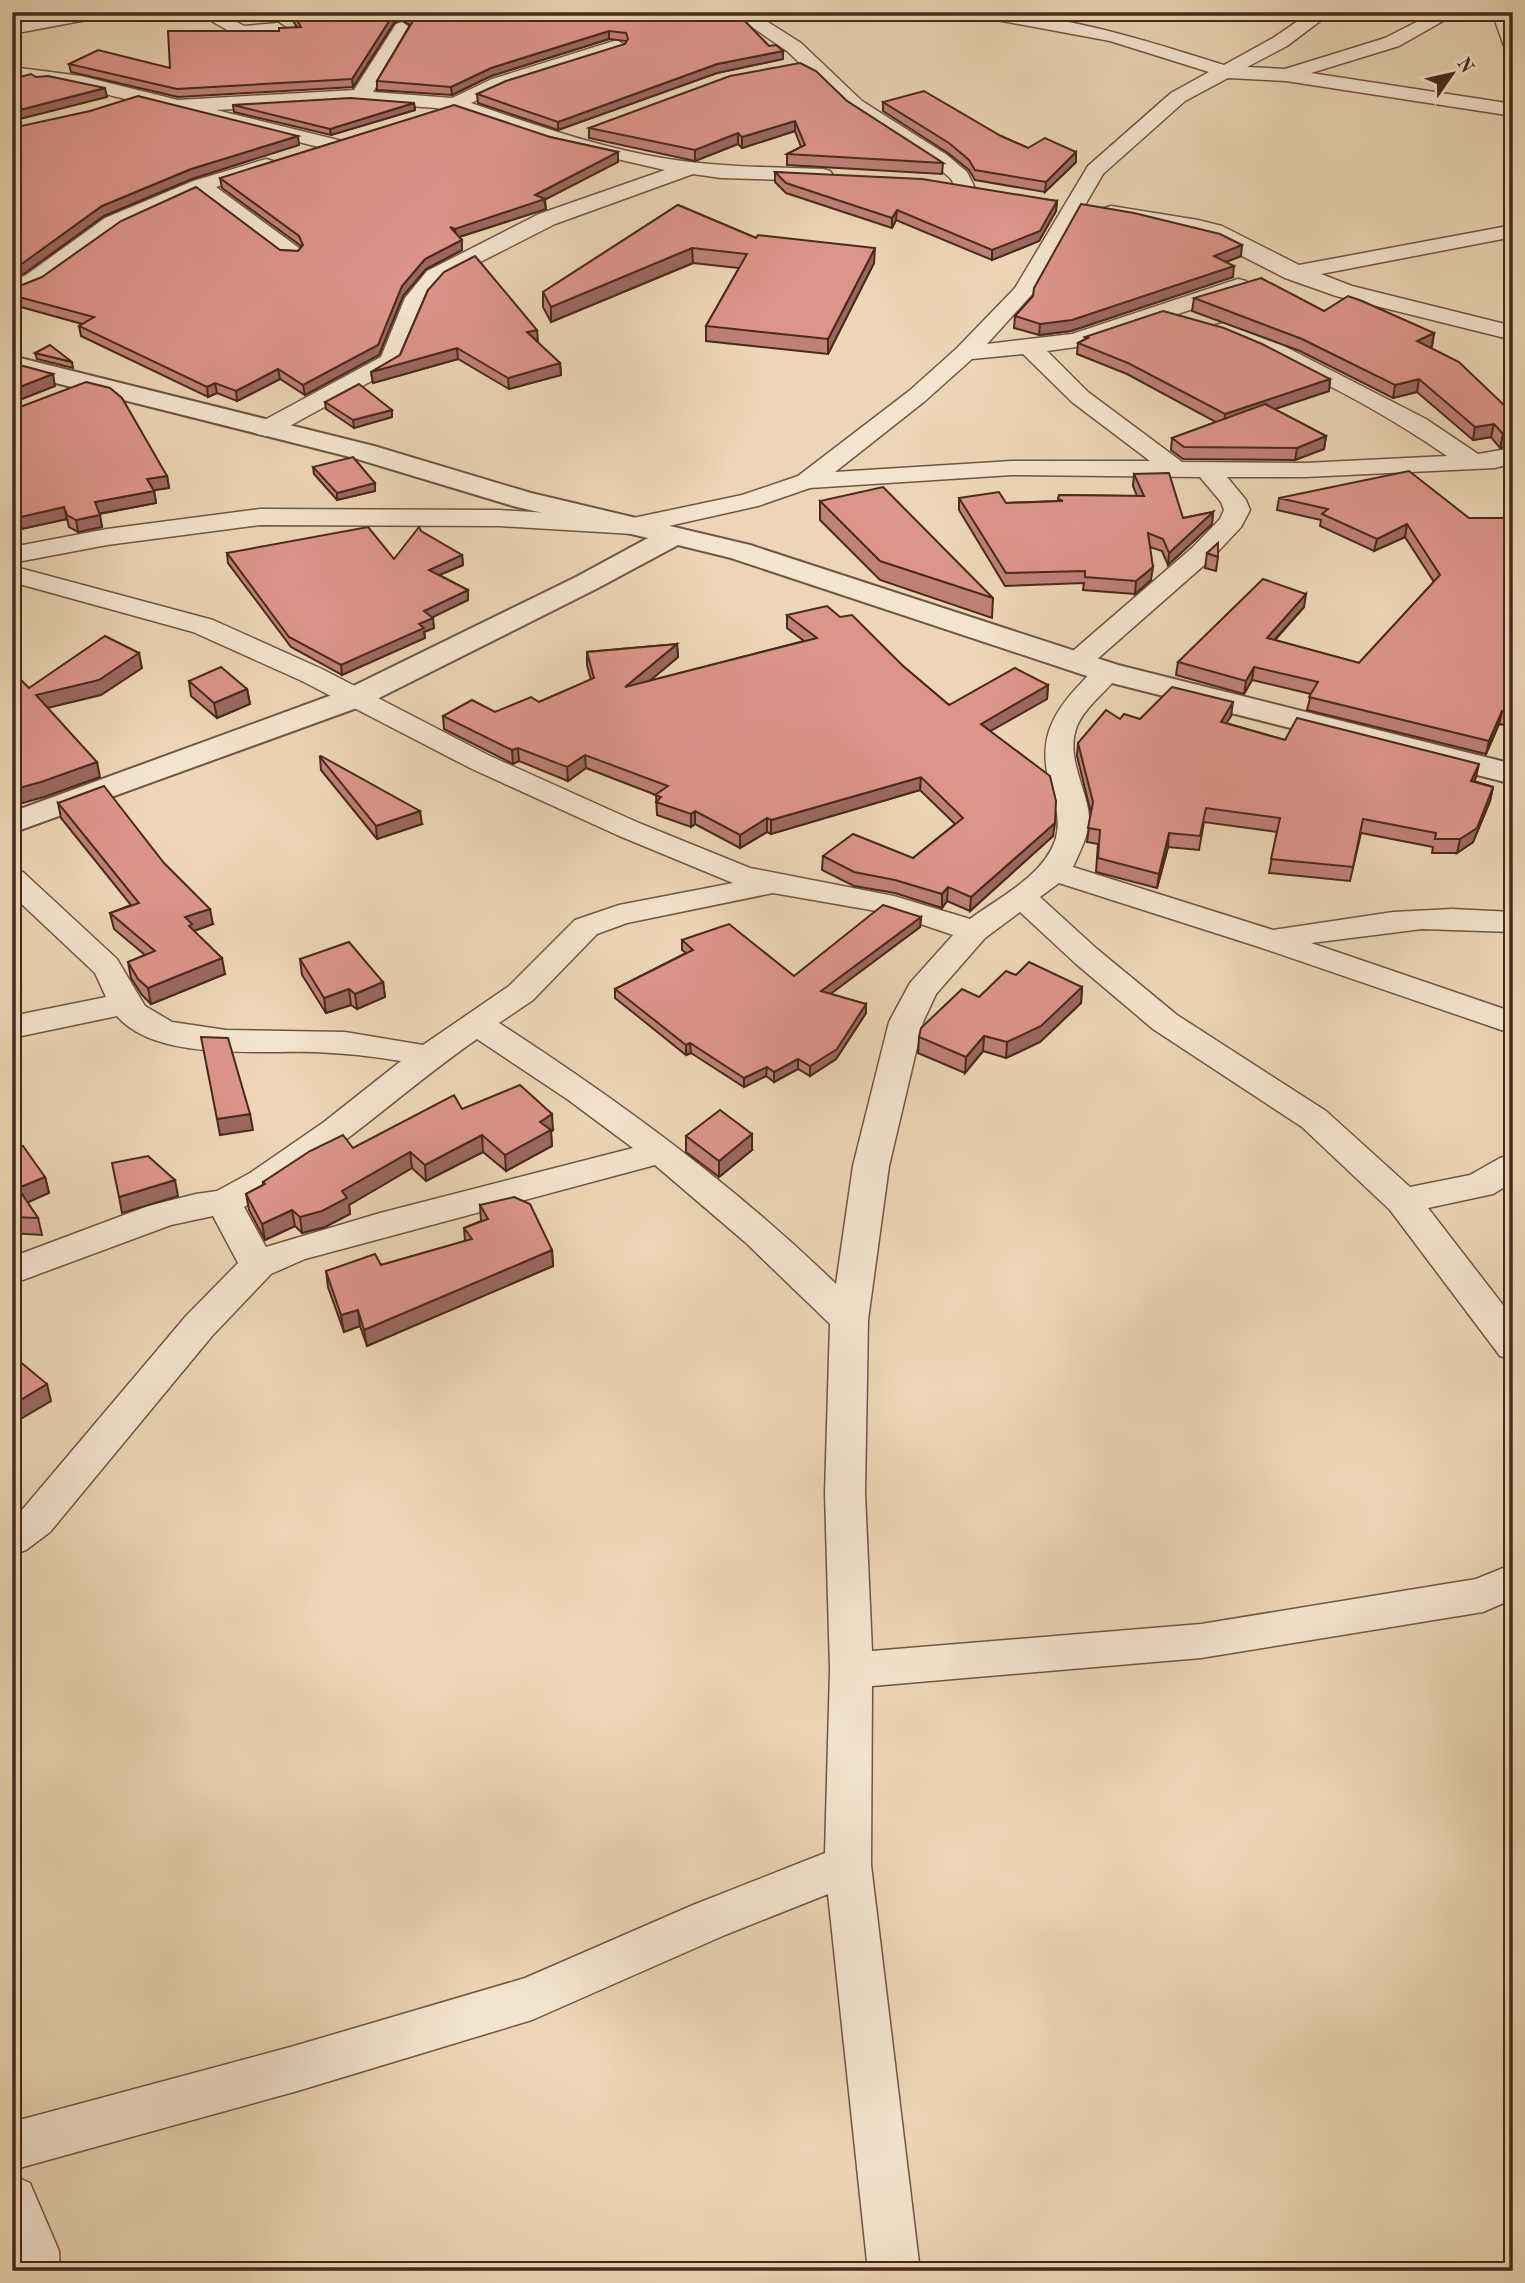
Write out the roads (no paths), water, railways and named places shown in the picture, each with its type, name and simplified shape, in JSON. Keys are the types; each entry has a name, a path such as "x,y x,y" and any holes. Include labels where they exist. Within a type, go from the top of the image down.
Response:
{"street":[{"path":"12,29 102,12"},
{"path":"205,12 241,32 278,29"},
{"path":"739,12 794,47 855,105 940,159 960,176 964,186"},
{"path":"981,12 1113,36 1228,72 1286,75 1513,110"},
{"path":"807,481 917,396 965,353 1024,291 1060,204 1162,108 1280,42 1323,12"},
{"path":"1286,75 1392,41 1450,12"},
{"path":"1501,12 1513,46"},
{"path":"360,97 402,28"},
{"path":"409,121 506,80 617,46"},
{"path":"784,68 811,63"},
{"path":"12,73 50,76 335,145"},
{"path":"97,110 136,97"},
{"path":"178,106 360,97 454,104 558,140 690,169 849,176"},
{"path":"558,140 595,126"},
{"path":"12,291 34,281 113,223 200,185 359,137"},
{"path":"266,429 391,361 416,298 435,276 547,219 635,186 690,169"},
{"path":"932,182 989,191"},
{"path":"200,185 291,253"},
{"path":"1060,204 1198,226 1214,231 1295,272 1344,291 1513,333"},
{"path":"965,353 1031,348 1075,341 1236,286 1513,230"},
{"path":"1163,312 1231,332 1270,348 1417,424 1473,462"},
{"path":"1031,348 1080,397 1177,470"},
{"path":"12,364 364,452 523,500 740,551 1092,667 1513,774"},
{"path":"56,396 88,383"},
{"path":"12,555 107,537 260,517 499,518 633,526 749,501 807,481 1012,468 1305,470 1495,461 1513,455"},
{"path":"894,2271 848,1865 851,1670 845,1493 849,1320 871,1166 906,1022 922,990 974,931 1055,871 1070,840 1074,816 1063,780 1060,755 1062,728 1076,705 1092,667 1232,522 1237,510 1233,499 1208,470"},
{"path":"12,823 354,698 586,583 675,535"},
{"path":"12,574 203,626 312,675 480,762 628,829 739,875 772,884 894,905 974,931"},
{"path":"1055,871 1270,940 1513,1024"},
{"path":"12,879 69,928 109,969 124,1004 138,1018 166,1032 218,1040 317,1041 392,1047 428,1057"},
{"path":"12,1271 161,1215 196,1206 224,1203 263,1182 428,1057 521,993 586,927 620,915 772,884"},
{"path":"1023,897 1086,956 1165,1022 1314,1119 1403,1201 1513,1346"},
{"path":"1270,940 1372,922 1466,916 1513,922"},
{"path":"12,1027 124,1004"},
{"path":"477,1024 593,1100 661,1152 795,1265 849,1320"},
{"path":"12,1539 36,1521 199,1326 258,1265 293,1250 661,1152"},
{"path":"1403,1201 1480,1185 1513,1166"},
{"path":"224,1203 258,1265"},
{"path":"851,1670 1201,1641 1483,1595 1513,1580"},
{"path":"12,2146 294,2068 532,1997 709,1920 848,1865"},
{"path":"12,2200 33,2251 34,2271"}]}
